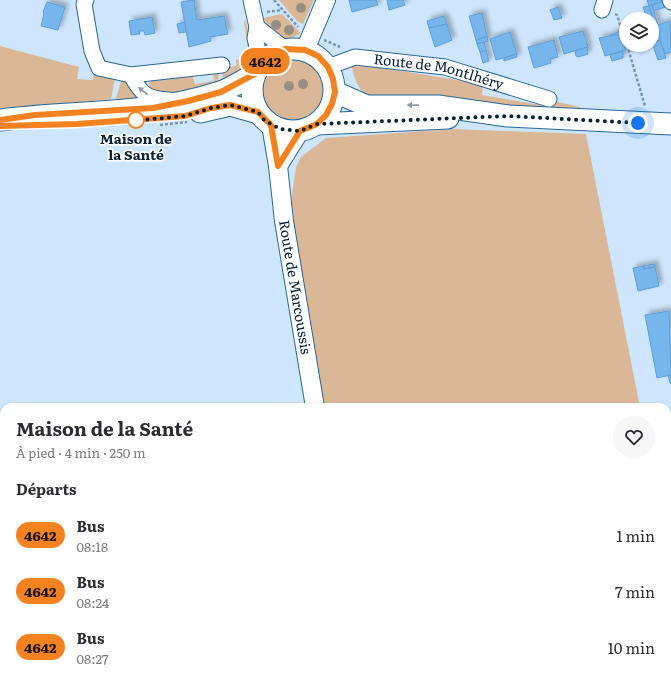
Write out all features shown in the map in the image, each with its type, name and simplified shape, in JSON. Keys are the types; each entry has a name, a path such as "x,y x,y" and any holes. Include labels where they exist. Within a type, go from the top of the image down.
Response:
{"main road":[{"path":"0,120 35,115 153,108 188,101 221,92 258,69 272,54 303,42 328,67 333,79 335,92 332,104 326,115 309,127"},
{"path":"258,69 252,87 253,100 265,119"},
{"path":"335,92 367,106 438,106 508,116 671,124"},
{"path":"0,126 58,125 178,117 230,105 290,131 309,127 508,116"}],"street":[{"path":"86,0 84,4 92,51 99,68 131,75 222,66"},
{"path":"251,0 257,27 255,38 258,69"},
{"path":"257,27 303,42 326,0"},
{"name":"Route de Montlhéry","path":"328,67 355,56 446,67 549,99"},
{"path":"131,75 139,90 156,99 188,101"},
{"name":"Route de Marcoussis","path":"265,119 278,166 284,222 314,403"},
{"path":"278,166 309,127"}],"path":[{"path":"274,0 283,10 303,42 340,48 343,53"},
{"path":"604,5 617,15 619,21"},
{"path":"263,12 283,10"},
{"path":"628,52 647,112"}],"shaded area":[{"path":"279,0 314,0 303,24 297,21"},
{"path":"282,14 301,33 295,37 283,38 270,29 263,18"},
{"path":"244,21 246,21 251,44 252,58 243,70 222,84 223,68 236,66 236,60 249,57"},
{"path":"0,46 79,67 77,79 93,80 94,70 102,72 103,77 115,79 111,99 84,102 84,107 0,114"},
{"path":"287,59 299,59 315,68 322,78 324,90 322,102 315,112 299,121 287,121 276,116 267,107 262,96 262,84 267,73 276,64"},
{"path":"351,63 483,84 482,95 553,107 554,101 580,107 579,113 368,100 357,83"},
{"path":"219,70 218,85 193,91 166,94 158,93 151,90 149,83 152,80 192,73 195,84 214,81 213,71"},
{"path":"122,78 126,79 145,98 117,104 116,98"},
{"path":"453,129 586,134 639,403 320,403 289,214 296,167 301,157 326,138"}],"building":[{"path":"194,0 197,20 224,16 228,34 210,37 211,41 189,47 181,2"},
{"path":"349,0 376,0 378,5 352,12"},
{"path":"387,0 403,0 405,5 389,10"},
{"path":"647,0 663,0 664,1 649,6"},
{"path":"664,1 666,7 653,11 652,5"},
{"path":"47,2 65,7 58,30 41,26 44,14 43,12"},
{"path":"652,5 654,12 651,12 649,6"},
{"path":"649,6 651,12 645,12 643,7"},
{"path":"558,7 562,18 554,20 550,10"},
{"path":"482,13 487,36 476,40 469,16"},
{"path":"444,16 447,24 429,28 427,21"},
{"path":"152,17 155,33 145,35 144,31 139,31 140,34 131,35 129,21"},
{"path":"670,21 671,52 665,54 659,37 659,25"},
{"path":"185,22 186,32 179,33 177,24"},
{"path":"447,24 452,40 435,47 429,28"},
{"path":"583,31 588,47 564,54 559,37"},
{"path":"619,31 619,35 611,37 610,35"},
{"path":"510,32 517,54 496,60 490,39"},
{"path":"619,34 619,52 605,56 599,38"},
{"path":"487,36 488,41 477,44 476,40"},
{"path":"554,40 558,57 550,59 551,63 534,68 528,47"},
{"path":"659,40 666,58 658,60 655,52 659,52"},
{"path":"484,42 486,50 480,52 477,44"},
{"path":"587,47 588,54 578,57 576,56 575,51"},
{"path":"486,50 489,61 483,63 480,52"},
{"path":"623,52 623,58 612,61 610,55"},
{"path":"517,54 517,57 504,61 504,58"},
{"path":"655,264 655,267 644,269 643,266"},
{"path":"643,266 644,269 655,267 659,286 638,291 633,268"},
{"path":"669,311 671,375 657,378 645,315"},
{"path":"668,375 671,375 671,383 670,383"}],"bus line":[{"name":"4642","path":"0,120 35,115 153,108 188,101 221,92 255,74 261,64 272,54 285,49 295,48 305,50 318,56 328,67 333,79 335,92 332,104 326,115 317,124 300,131 278,166 271,125 264,120 258,112 230,105 211,108 185,116 118,122 36,126 0,126"}],"place":[{"name":"Maison de la Santé","path":"136,120"}],"route":[{"path":"136,120 131,121 185,116 211,108 230,105 258,112 264,120 271,125 290,131 300,131 317,124 508,116 638,123"}]}
